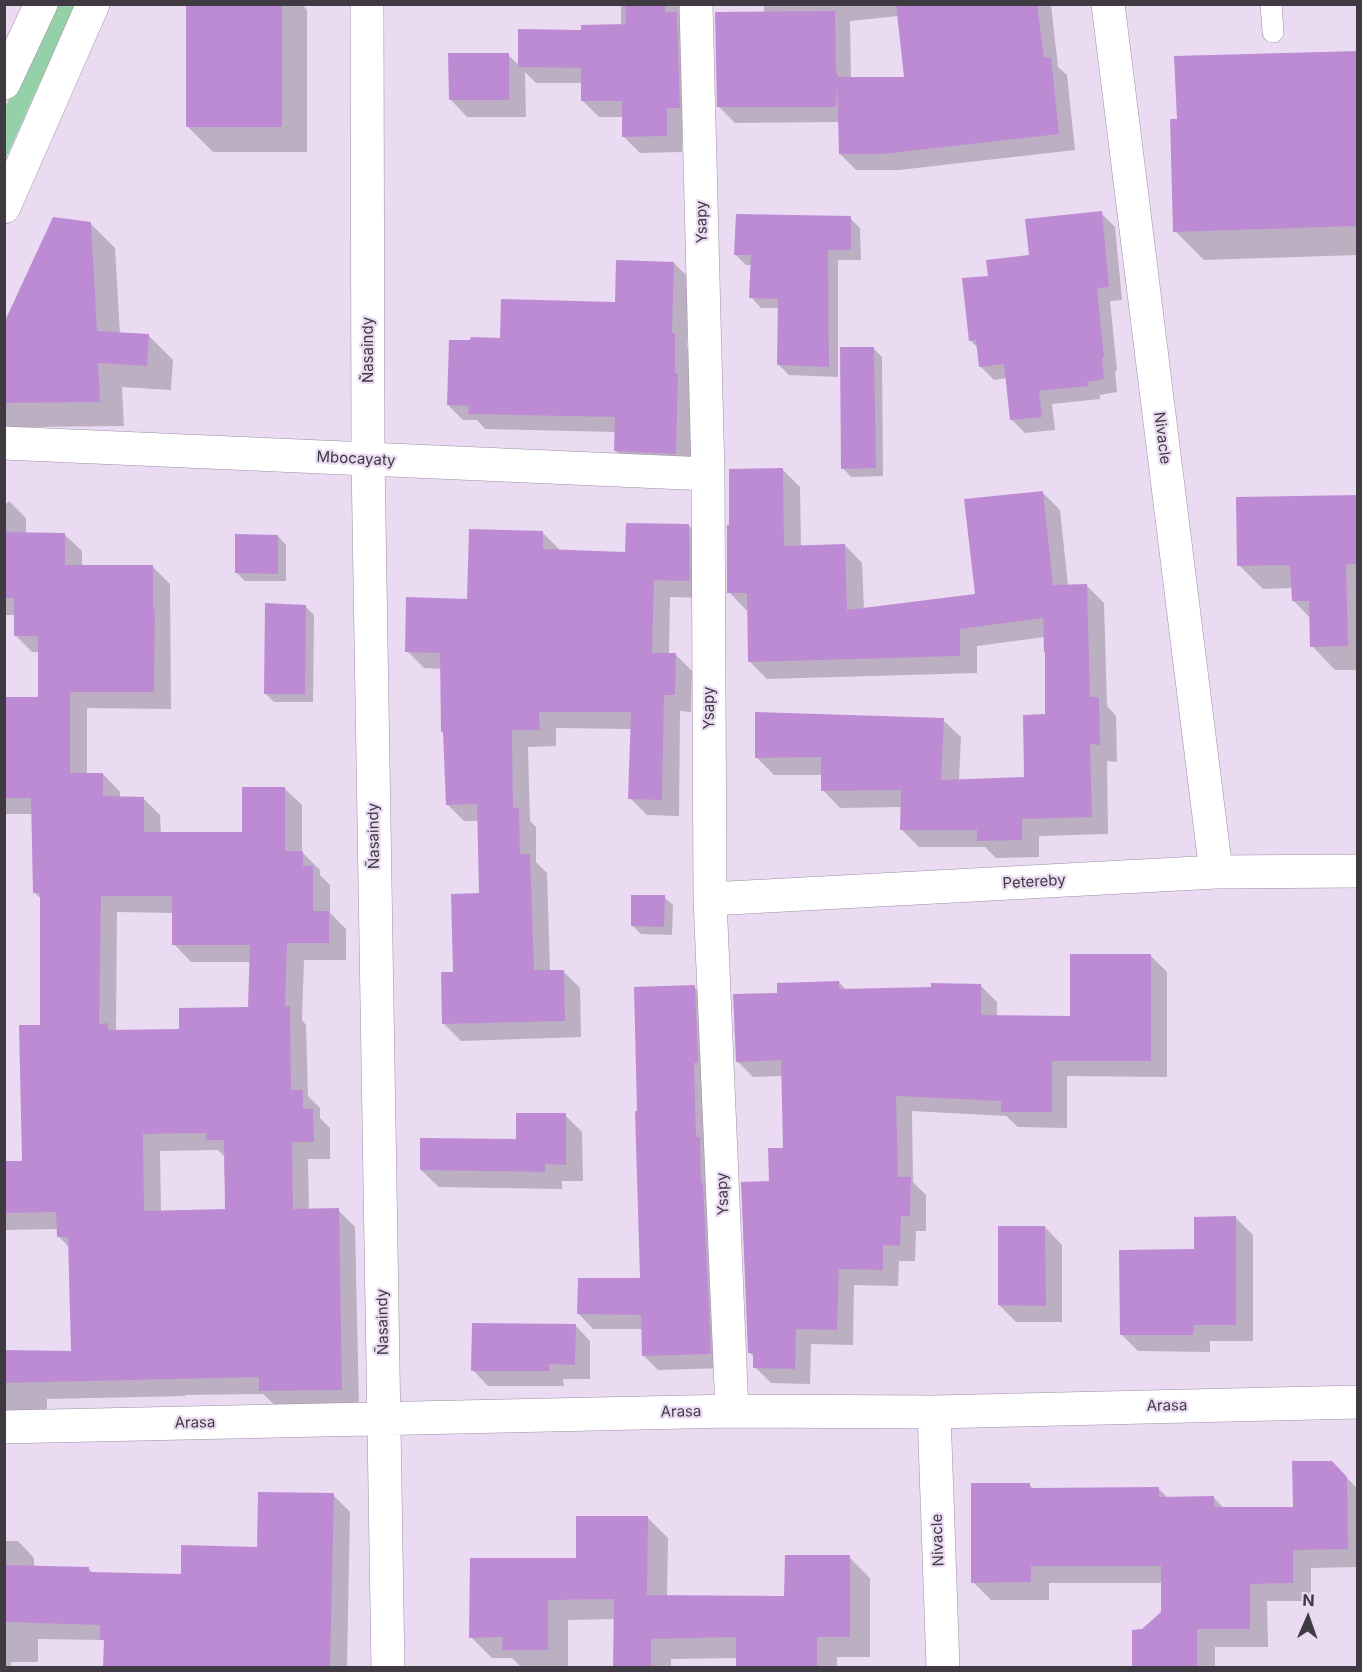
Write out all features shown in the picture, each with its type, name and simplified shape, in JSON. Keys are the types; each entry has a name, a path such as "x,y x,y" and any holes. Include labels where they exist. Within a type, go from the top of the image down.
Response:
{"street":[{"path":"4,83 40,4"},
{"path":"4,207 93,4"},
{"name":"Ñasaindy","path":"367,4 368,459 388,1668"},
{"name":"Ysapy","path":"696,4 708,474 710,899 732,1411"},
{"name":"Nivacle","path":"1108,4 1216,872"},
{"name":"Mbocayaty","path":"4,443 708,474"},
{"name":"Petereby","path":"710,899 1216,872 1358,872"},
{"name":"Arasa","path":"4,1427 732,1411 934,1412 1358,1402"},
{"name":"Nivacle","path":"934,1412 943,1668"}],"lane":[{"path":"1271,4 1273,32"}],"green space":[{"path":"51,5 75,5 5,160 5,108"}],"building":[{"path":"186,4 282,4 282,127 186,127"},
{"path":"896,4 1037,4 1044,58 1051,57 1059,134 882,154 839,154 837,83 836,107 717,107 715,12 835,11 836,73 838,77 904,77"},
{"path":"625,5 665,5 665,12 677,12 680,108 667,108 667,136 622,137 622,101 581,101 581,68 518,67 518,29 581,30 581,25 626,24"},
{"path":"1358,51 1358,226 1173,232 1170,119 1177,119 1174,56"},
{"path":"448,53 509,53 509,100 449,100"},
{"path":"1102,211 1109,287 1097,288 1104,379 1087,382 1088,386 1039,391 1042,417 1010,420 1004,364 979,367 976,340 969,341 962,278 988,276 986,260 1029,255 1025,219"},
{"path":"736,214 851,216 851,250 828,250 829,367 777,365 778,299 749,298 751,255 734,255"},
{"path":"53,217 91,222 97,331 149,334 147,366 98,363 100,402 4,403 4,323"},
{"path":"616,260 674,262 672,333 675,333 675,373 678,373 676,454 614,451 615,417 468,414 469,406 447,405 449,340 470,340 471,337 500,338 501,299 615,302"},
{"path":"840,347 874,347 876,468 841,469"},
{"path":"783,468 784,546 845,544 847,610 975,594 964,499 1043,491 1053,585 1087,584 1090,697 1099,697 1100,745 1090,744 1092,817 1022,819 1022,840 977,841 977,830 900,830 901,790 821,791 821,757 755,758 755,712 944,718 941,780 1024,777 1023,715 1045,714 1043,618 960,629 960,656 748,662 747,593 727,593 729,469"},
{"path":"1358,495 1358,564 1346,564 1348,646 1310,647 1309,601 1292,601 1290,565 1237,566 1236,497"},
{"path":"626,523 689,524 690,581 654,580 652,653 676,653 675,695 664,695 662,800 628,799 631,712 539,712 540,730 512,730 513,808 519,808 520,854 530,854 534,970 564,970 565,1021 442,1024 441,972 453,972 451,894 479,893 477,804 446,805 443,732 441,732 440,653 405,652 406,597 467,599 469,529 543,531 543,549 625,552"},
{"path":"4,532 65,533 65,565 153,565 154,692 70,692 70,773 103,773 103,796 144,797 144,832 242,832 242,787 285,787 285,851 303,851 303,866 313,866 313,911 329,911 329,943 287,943 285,1006 290,1006 291,1090 303,1090 303,1109 313,1109 314,1142 292,1142 293,1209 339,1208 342,1390 259,1391 259,1377 4,1383 4,1350 71,1351 68,1237 57,1237 56,1212 4,1213 4,1161 22,1161 19,1025 40,1025 40,893 33,893 31,798 4,798 4,697 38,697 38,636 14,636 14,598 4,598","holes":["101,896 172,896 172,945 250,945 248,1007 179,1008 179,1029 108,1030 108,1023 99,1024","206,1133 206,1140 224,1140 225,1209 144,1211 143,1134"]},
{"path":"235,534 278,535 278,574 235,573"},
{"path":"265,603 306,605 305,694 264,694"},
{"path":"631,895 665,895 664,927 631,926"},
{"path":"1070,954 1151,954 1151,1061 1052,1061 1052,1112 1001,1112 1001,1101 896,1096 898,1177 911,1177 910,1216 901,1216 900,1246 883,1245 883,1270 839,1269 837,1330 796,1329 795,1369 753,1368 753,1353 748,1353 741,1182 769,1181 768,1148 783,1148 781,1060 736,1062 733,994 777,993 777,983 839,981 839,989 931,987 931,983 981,984 981,1015 1070,1016"},
{"path":"695,985 698,1063 694,1063 696,1137 700,1137 711,1354 642,1356 641,1315 577,1314 578,1278 640,1278 634,987"},
{"path":"516,1113 566,1113 566,1165 545,1164 545,1172 420,1170 420,1138 516,1139"},
{"path":"1236,1216 1236,1325 1194,1325 1193,1335 1120,1335 1119,1250 1194,1249 1194,1217"},
{"path":"998,1226 1045,1226 1046,1306 998,1305"},
{"path":"472,1323 576,1324 575,1365 549,1364 549,1371 471,1371"},
{"path":"1292,1461 1332,1461 1347,1477 1348,1549 1293,1550 1293,1583 1250,1584 1250,1629 1197,1629 1197,1668 1132,1668 1132,1630 1142,1629 1161,1612 1161,1566 1031,1566 1031,1582 971,1583 971,1483 1030,1483 1030,1488 1159,1487 1159,1497 1214,1496 1214,1507 1293,1507"},
{"path":"258,1492 334,1493 330,1668 103,1668 104,1640 100,1640 100,1625 4,1622 4,1565 89,1567 89,1572 181,1574 181,1545 257,1547"},
{"path":"576,1516 648,1516 647,1595 784,1596 785,1555 850,1555 850,1637 817,1637 817,1668 736,1668 736,1637 651,1639 651,1668 613,1668 614,1599 548,1600 548,1650 502,1650 503,1637 469,1638 470,1558 576,1558"}]}
